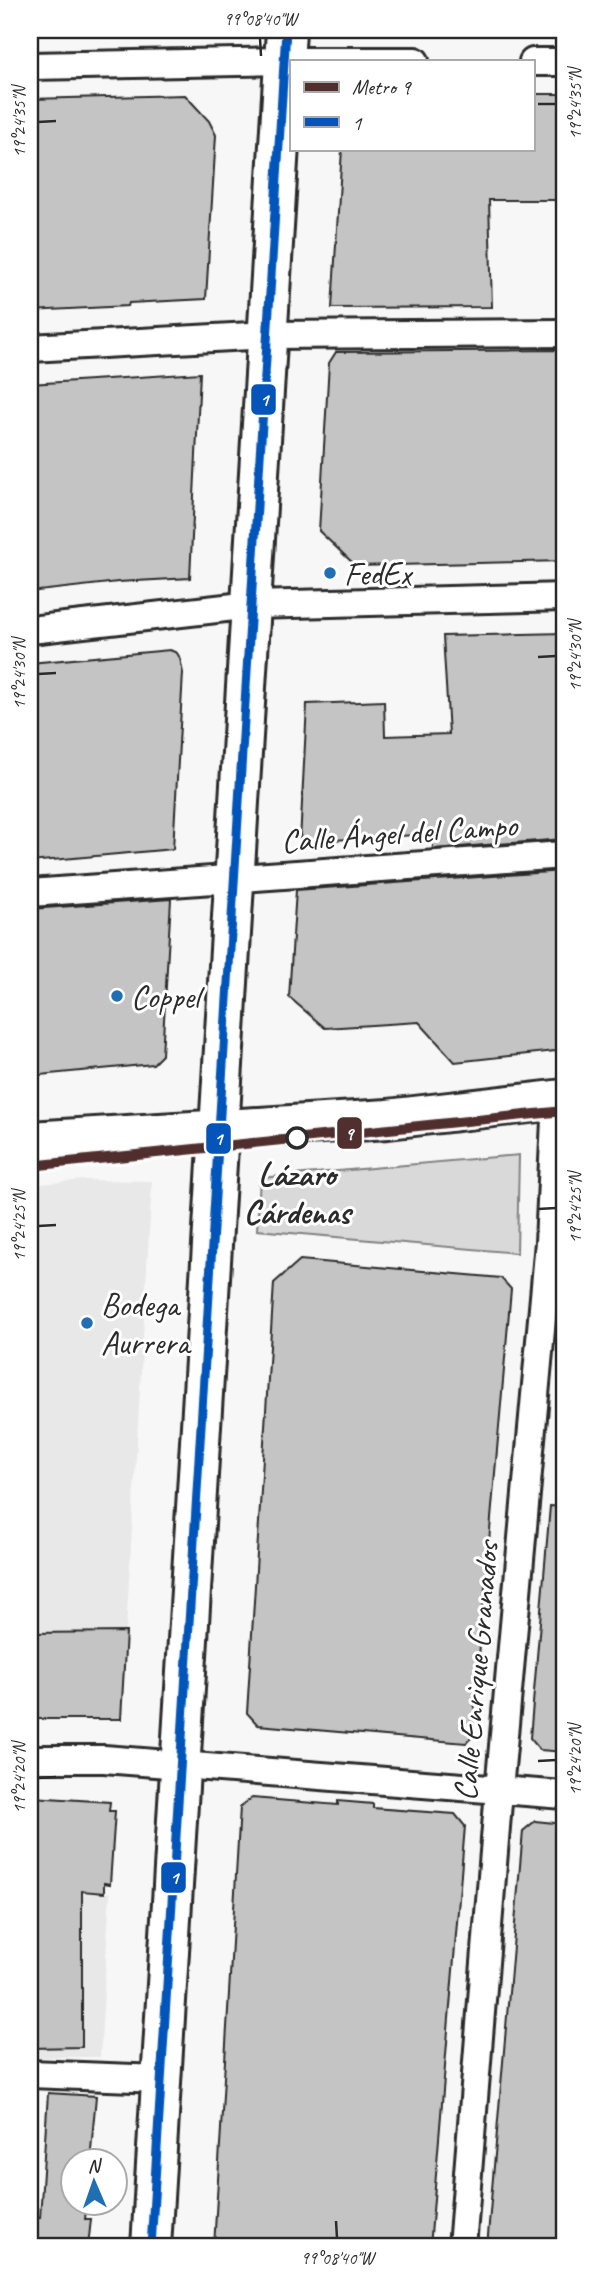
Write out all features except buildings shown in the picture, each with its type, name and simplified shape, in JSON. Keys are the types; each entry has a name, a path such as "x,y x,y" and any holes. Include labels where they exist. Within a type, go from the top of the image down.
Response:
{"main road":[{"path":"151,2247 285,45"},
{"path":"30,1141 388,1119 560,1100"}],"street":[{"path":"30,66 285,45 407,60"},
{"path":"534,62 564,62"},
{"path":"30,348 269,335 564,333"},
{"path":"30,630 252,605 564,597"},
{"name":"Calle Ángel del Campo","path":"30,893 564,855"},
{"name":"Calle Enrique Granados","path":"462,2247 499,1790 557,1242 560,1100"},
{"path":"30,1759 103,1759 180,1764 564,1796"},
{"path":"30,2074 160,2079"}],"shaded area":[{"name":"Lázaro Cárdenas","path":"519,1155 517,1253 257,1230 260,1178"},
{"name":"Bodega Aurrera","path":"83,1180 152,1181 126,1632 30,1633 30,1185"},
{"path":"110,1893 100,2057 30,2057 30,1894"}],"metro line":[{"name":"9","path":"30,1166 564,1111"}],"transit line":[{"name":"1","path":"151,2247 286,30"}],"place":[{"name":"FedEx","path":"330,573"},
{"name":"Coppel","path":"117,996"},
{"name":"Lázaro Cárdenas","path":"297,1138"},
{"name":"Bodega Aurrera","path":"87,1323"}]}
